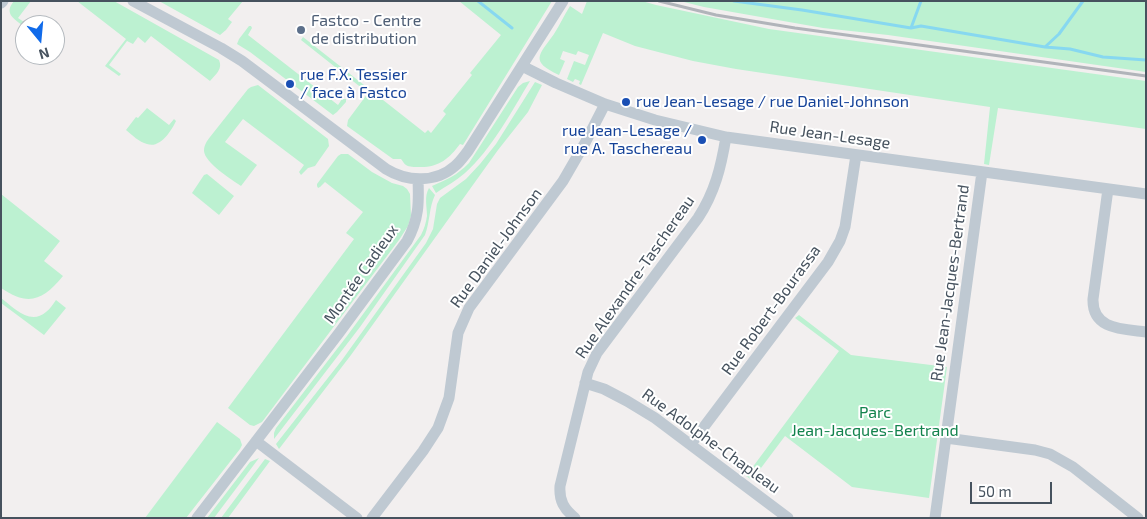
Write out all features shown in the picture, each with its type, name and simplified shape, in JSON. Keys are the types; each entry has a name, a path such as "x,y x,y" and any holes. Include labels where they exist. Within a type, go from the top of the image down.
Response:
{"street":[{"path":"133,1 242,61 386,170 404,177 418,179 449,171 461,160 483,129 563,1"},
{"name":"Rue Jean-Lesage","path":"522,66 605,104 655,120 726,137 1146,194"},
{"name":"Rue Daniel-Johnson","path":"372,518 438,428 449,398 458,333 469,308 563,181 605,104"},
{"name":"Rue Alexandre-Taschereau","path":"576,518 562,505 560,493 561,481 588,372 597,353 708,202 717,178 726,137"},
{"name":"Rue Robert-Bourassa","path":"691,444 837,248 846,222 856,155"},
{"name":"Rue Jean-Jacques-Bertrand","path":"935,518 982,172"},
{"name":"Montée Cadieux","path":"197,518 407,241 414,228 417,215 419,200 418,179"},
{"path":"1108,189 1093,299 1094,310 1099,320 1109,326 1146,332"},
{"name":"Rue Adolphe-Chapleau","path":"585,383 627,401 655,418 788,518"},
{"path":"946,438 1035,450 1050,454 1073,467 1138,518"},
{"path":"256,441 357,518"}],"green space":[{"path":"14,1 31,1 20,15 15,15 15,19 10,12"},
{"path":"77,1 114,1 219,60 220,66 217,74 210,81 151,36 145,43 138,37 133,44 127,41 109,65 121,74 119,76 105,66 126,39"},
{"path":"159,1 243,1 228,19 232,22 220,35"},
{"path":"459,1 552,1 463,145 460,144 452,154 437,164 425,167 405,165 401,159 393,159 347,126 348,120 368,93 301,40 303,37 425,133 428,130 431,133 446,114 443,111 472,75 470,73 501,35"},
{"path":"587,1 642,1 769,29 1146,81 1146,129 998,108 989,165 984,164 990,107 693,61 635,46 603,33 581,85 579,84 580,81 575,79 573,82 567,79 574,61 585,65 589,55 578,51 576,55 563,51 560,59 565,61 559,75 543,66 540,57 570,6 582,14"},
{"path":"680,1 1146,1 1146,72 888,35 823,28"},
{"path":"249,26 252,28 248,35 338,105 342,99 346,99 346,102 333,115 237,44"},
{"path":"530,81 501,130 475,164 462,176 436,193 432,186 452,177 469,163 518,87"},
{"path":"535,82 542,85 528,112 498,150 351,355 279,449 276,444 342,360 426,243 433,229 437,204 440,198 466,179 480,164 496,144"},
{"path":"258,85 328,139 329,146 315,166 308,168 301,175 299,172 304,165 243,119 225,142 257,165 241,186 209,161 205,156 204,149 206,143 248,89"},
{"path":"147,108 169,125 174,119 176,121 165,138 152,145 141,142 126,130 136,117 138,118"},
{"path":"341,154 348,154 372,172 407,189 410,194 411,216 408,226 262,422 254,426 250,425 228,408 354,239 346,233 363,212 325,182 318,188 317,186"},
{"path":"207,174 234,196 219,215 192,193 204,175"},
{"path":"429,188 435,195 425,235 360,327 274,439 276,428 347,336 421,235 427,219 426,198"},
{"path":"1,194 60,241 44,261 63,276 49,291 35,298 20,298 1,288"},
{"path":"1,298 22,314 34,317 40,316 47,311 56,300 66,308 44,335 1,303"},
{"name":"Parc Jean-Jacques-Bertrand","path":"799,315 851,355 947,367 929,498 852,487 785,436 752,480 746,476 839,351 795,318"},
{"path":"217,422 240,439 242,445 240,449 186,518 145,518"},
{"path":"259,458 214,518 207,518 250,462"},
{"path":"265,459 270,461 228,518 221,518"}],"waterway":[{"path":"478,1 512,28"},
{"path":"734,1 911,28 921,1"},
{"path":"1045,47 1059,34 1083,1"},
{"path":"911,28 921,26 1045,47 1070,49 1103,57 1146,60"}],"railway":[{"path":"659,1 716,15 795,28 1146,76"}],"place":[{"name":"Fastco - Centre de distribution","path":"301,30"},
{"name":"rue F.X. Tessier / face à Fastco","path":"290,84"},
{"name":"rue Jean-Lesage / rue Daniel-Johnson","path":"626,102"},
{"name":"rue Jean-Lesage / rue A. Taschereau","path":"702,140"}]}
